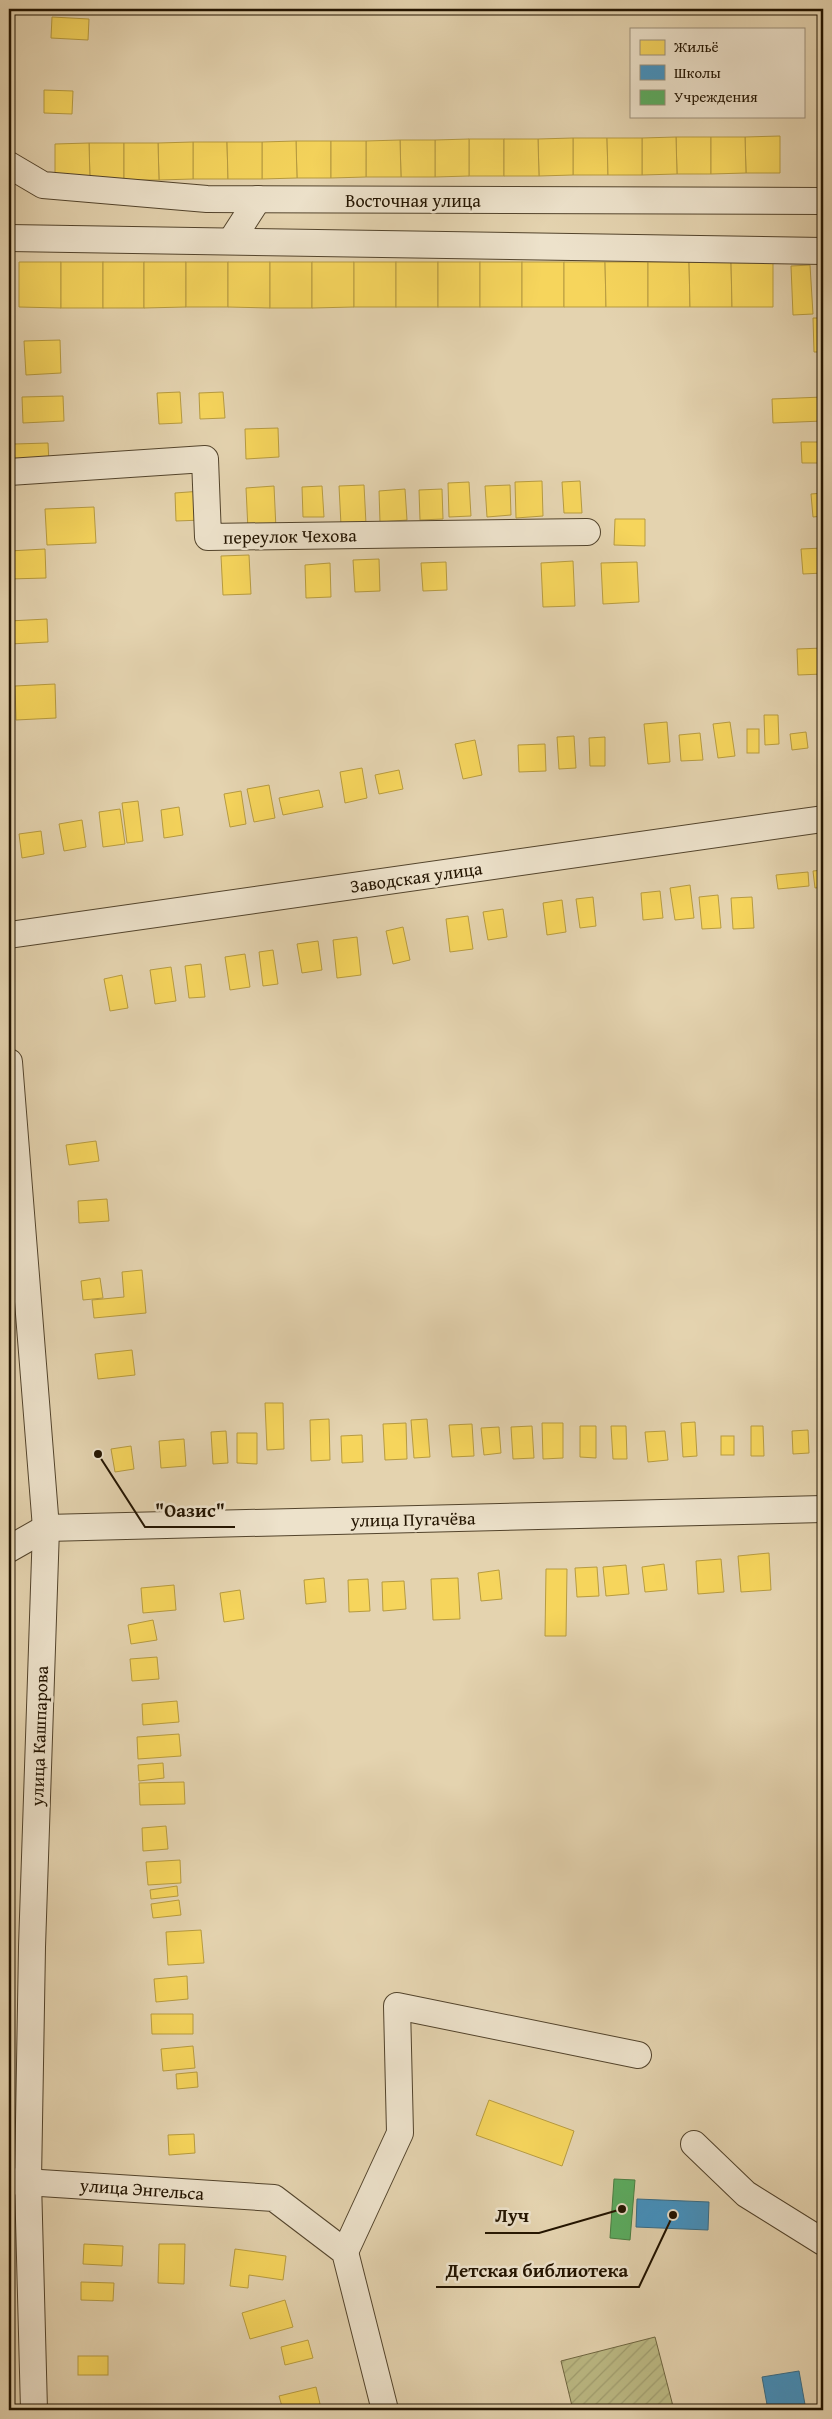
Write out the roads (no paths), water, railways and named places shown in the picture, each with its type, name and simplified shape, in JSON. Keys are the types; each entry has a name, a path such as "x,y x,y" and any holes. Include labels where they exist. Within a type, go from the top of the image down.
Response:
{"street":[{"name":"Восточная улица","path":"9,165 43,185 208,200 823,201"},
{"path":"231,241 258,200"},
{"path":"9,238 823,251"},
{"name":"переулок Чехова","path":"9,472 205,459 208,537 587,532"},
{"name":"Заводская улица","path":"9,935 823,819"},
{"name":"улица Кашпарова","path":"9,1062 46,1528 32,1947 18,2181 34,2410"},
{"name":"улица Пугачёва","path":"9,1549 46,1528 823,1509"},
{"path":"385,2410 345,2252 400,2133 397,2006 638,2055"},
{"path":"694,2144 746,2194 823,2242"},
{"name":"улица Энгельса","path":"18,2181 274,2198 345,2252"}],"place":[{"name":"\"Оазис\"","path":"98,1454"},
{"name":"Луч","path":"622,2209"},
{"name":"Детская библиотека","path":"673,2215"}]}
